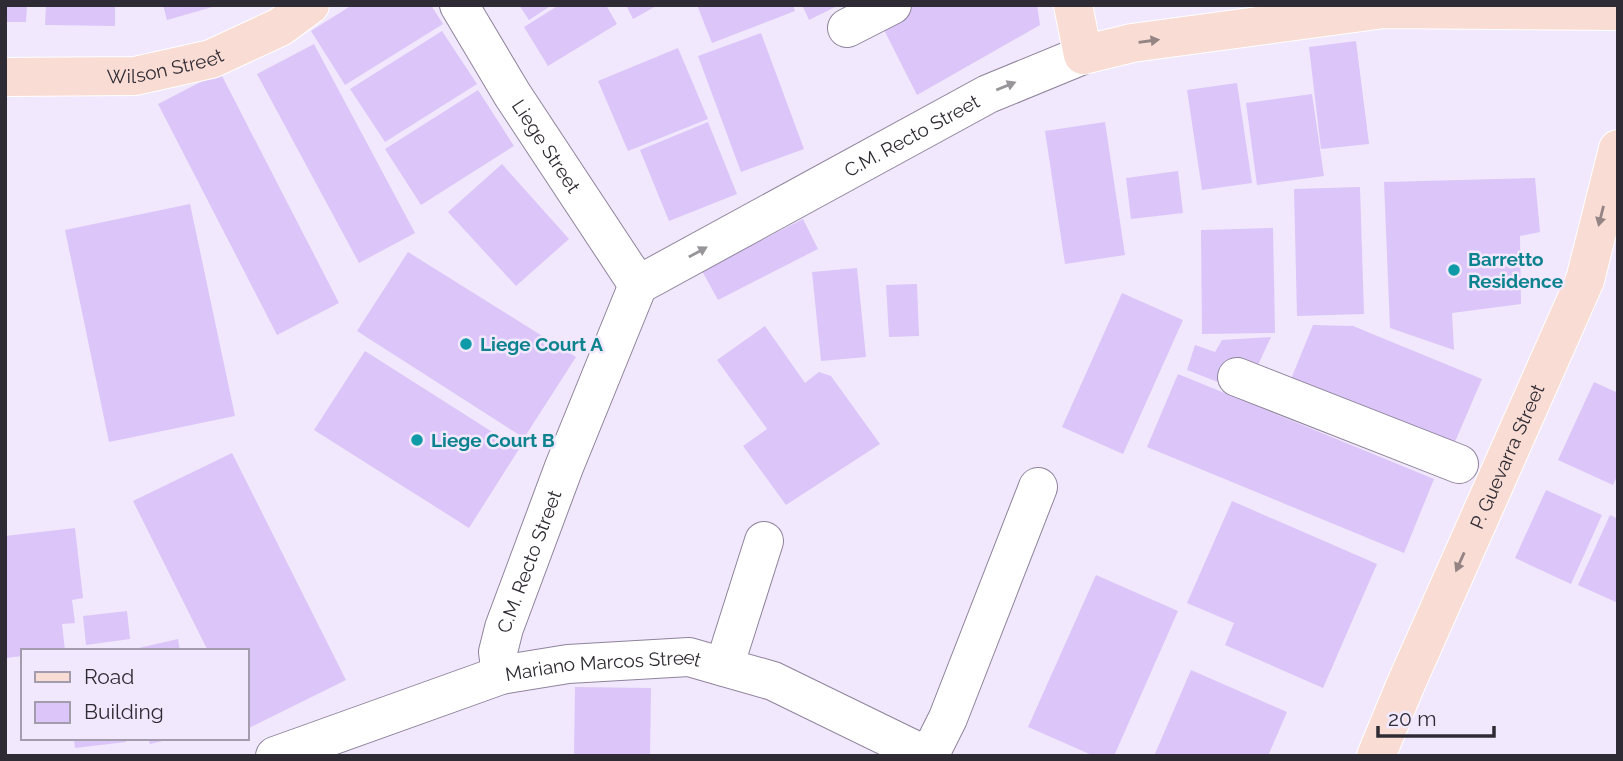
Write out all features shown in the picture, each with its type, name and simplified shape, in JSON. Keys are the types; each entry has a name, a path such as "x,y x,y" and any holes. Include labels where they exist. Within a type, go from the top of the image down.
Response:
{"main road":[{"name":"Wilson Street","path":"5,77 135,76 211,59 280,27 310,5"},
{"path":"1073,5 1083,55"},
{"name":"C.M. Recto Street","path":"1083,55 1132,43 1384,9 1618,11"},
{"name":"P. Guevarra Street","path":"1376,756 1585,280 1618,149"}],"street":[{"name":"Liege Street","path":"459,5 512,94 638,285"},
{"path":"847,28 892,5"},
{"name":"C.M. Recto Street","path":"501,675 498,652 504,628 564,467 638,285 988,93 1083,55"},
{"path":"1237,377 1459,464"},
{"path":"928,756 948,718 1038,486"},
{"path":"724,667 764,541"},
{"name":"Mariano Marcos Street","path":"275,756 501,675 568,664 689,657 773,681 928,756"}],"building":[{"path":"5,5 27,5 26,22 5,22"},
{"path":"46,5 115,5 115,26 45,25"},
{"path":"163,5 216,5 216,6 167,20"},
{"path":"352,5 431,5 443,24 345,85 311,31"},
{"path":"519,5 552,5 529,20"},
{"path":"559,5 606,5 617,24 548,66 524,27"},
{"path":"626,5 658,5 633,19"},
{"path":"697,5 793,5 795,11 712,43"},
{"path":"802,5 839,5 809,20"},
{"path":"913,5 1037,5 1040,25 917,95 880,22"},
{"path":"442,31 477,84 385,142 350,89"},
{"path":"761,33 804,149 741,172 698,56"},
{"path":"1356,41 1369,144 1321,149 1309,47"},
{"path":"314,44 415,233 359,263 257,74"},
{"path":"678,48 708,119 628,151 598,81"},
{"path":"220,72 339,303 277,335 158,104"},
{"path":"1237,83 1252,183 1202,190 1187,90"},
{"path":"478,90 514,146 421,205 385,149"},
{"path":"1312,94 1324,176 1257,185 1246,103"},
{"path":"708,122 737,194 669,221 640,150"},
{"path":"1105,122 1125,255 1065,264 1045,131"},
{"path":"502,164 569,239 516,286 448,212"},
{"path":"1178,171 1183,213 1131,219 1126,178"},
{"name":"Barretto Residence","path":"1535,178 1540,232 1520,236 1521,304 1452,313 1454,350 1390,328 1384,182"},
{"path":"1360,187 1364,314 1297,316 1294,189"},
{"path":"190,204 235,416 109,442 65,230"},
{"path":"803,219 818,249 718,300 702,271"},
{"path":"1273,228 1275,333 1202,334 1201,230"},
{"name":"Liege Court A","path":"408,252 576,357 524,438 357,331"},
{"path":"857,268 866,357 821,361 812,272"},
{"path":"917,284 919,336 889,337 886,285"},
{"path":"1122,293 1183,320 1123,454 1062,427"},
{"path":"1313,325 1353,326 1482,379 1451,451 1289,384"},
{"path":"765,326 805,383 819,372 831,376 880,444 786,505 743,446 767,429 717,360"},
{"path":"1271,337 1258,365 1240,359 1228,386 1187,370 1195,345 1215,352 1222,340"},
{"name":"Liege Court B","path":"365,351 519,449 469,528 314,430"},
{"path":"1178,374 1434,479 1404,553 1147,447"},
{"path":"1594,382 1618,393 1618,474 1613,485 1558,460"},
{"path":"232,453 346,680 248,729 248,649 207,649 133,501"},
{"path":"1546,490 1602,515 1571,584 1515,558"},
{"path":"1232,501 1377,564 1323,688 1225,645 1234,623 1187,603"},
{"path":"1610,515 1618,519 1618,603 1578,585"},
{"path":"75,528 83,598 72,600 75,623 62,624 65,649 21,649 21,656 5,658 5,536"},
{"path":"1096,575 1178,611 1114,756 1094,756 1028,727"},
{"path":"127,611 130,639 86,645 83,616"},
{"path":"178,639 180,649 134,649"},
{"path":"1191,670 1287,712 1268,756 1154,756"},
{"path":"575,687 651,688 650,756 574,756"},
{"path":"74,740 126,740 126,742 75,748"},
{"path":"149,740 167,740 150,744"}],"place":[{"name":"Barretto Residence","path":"1454,270"},
{"name":"Liege Court A","path":"466,344"},
{"name":"Liege Court B","path":"417,440"}]}
